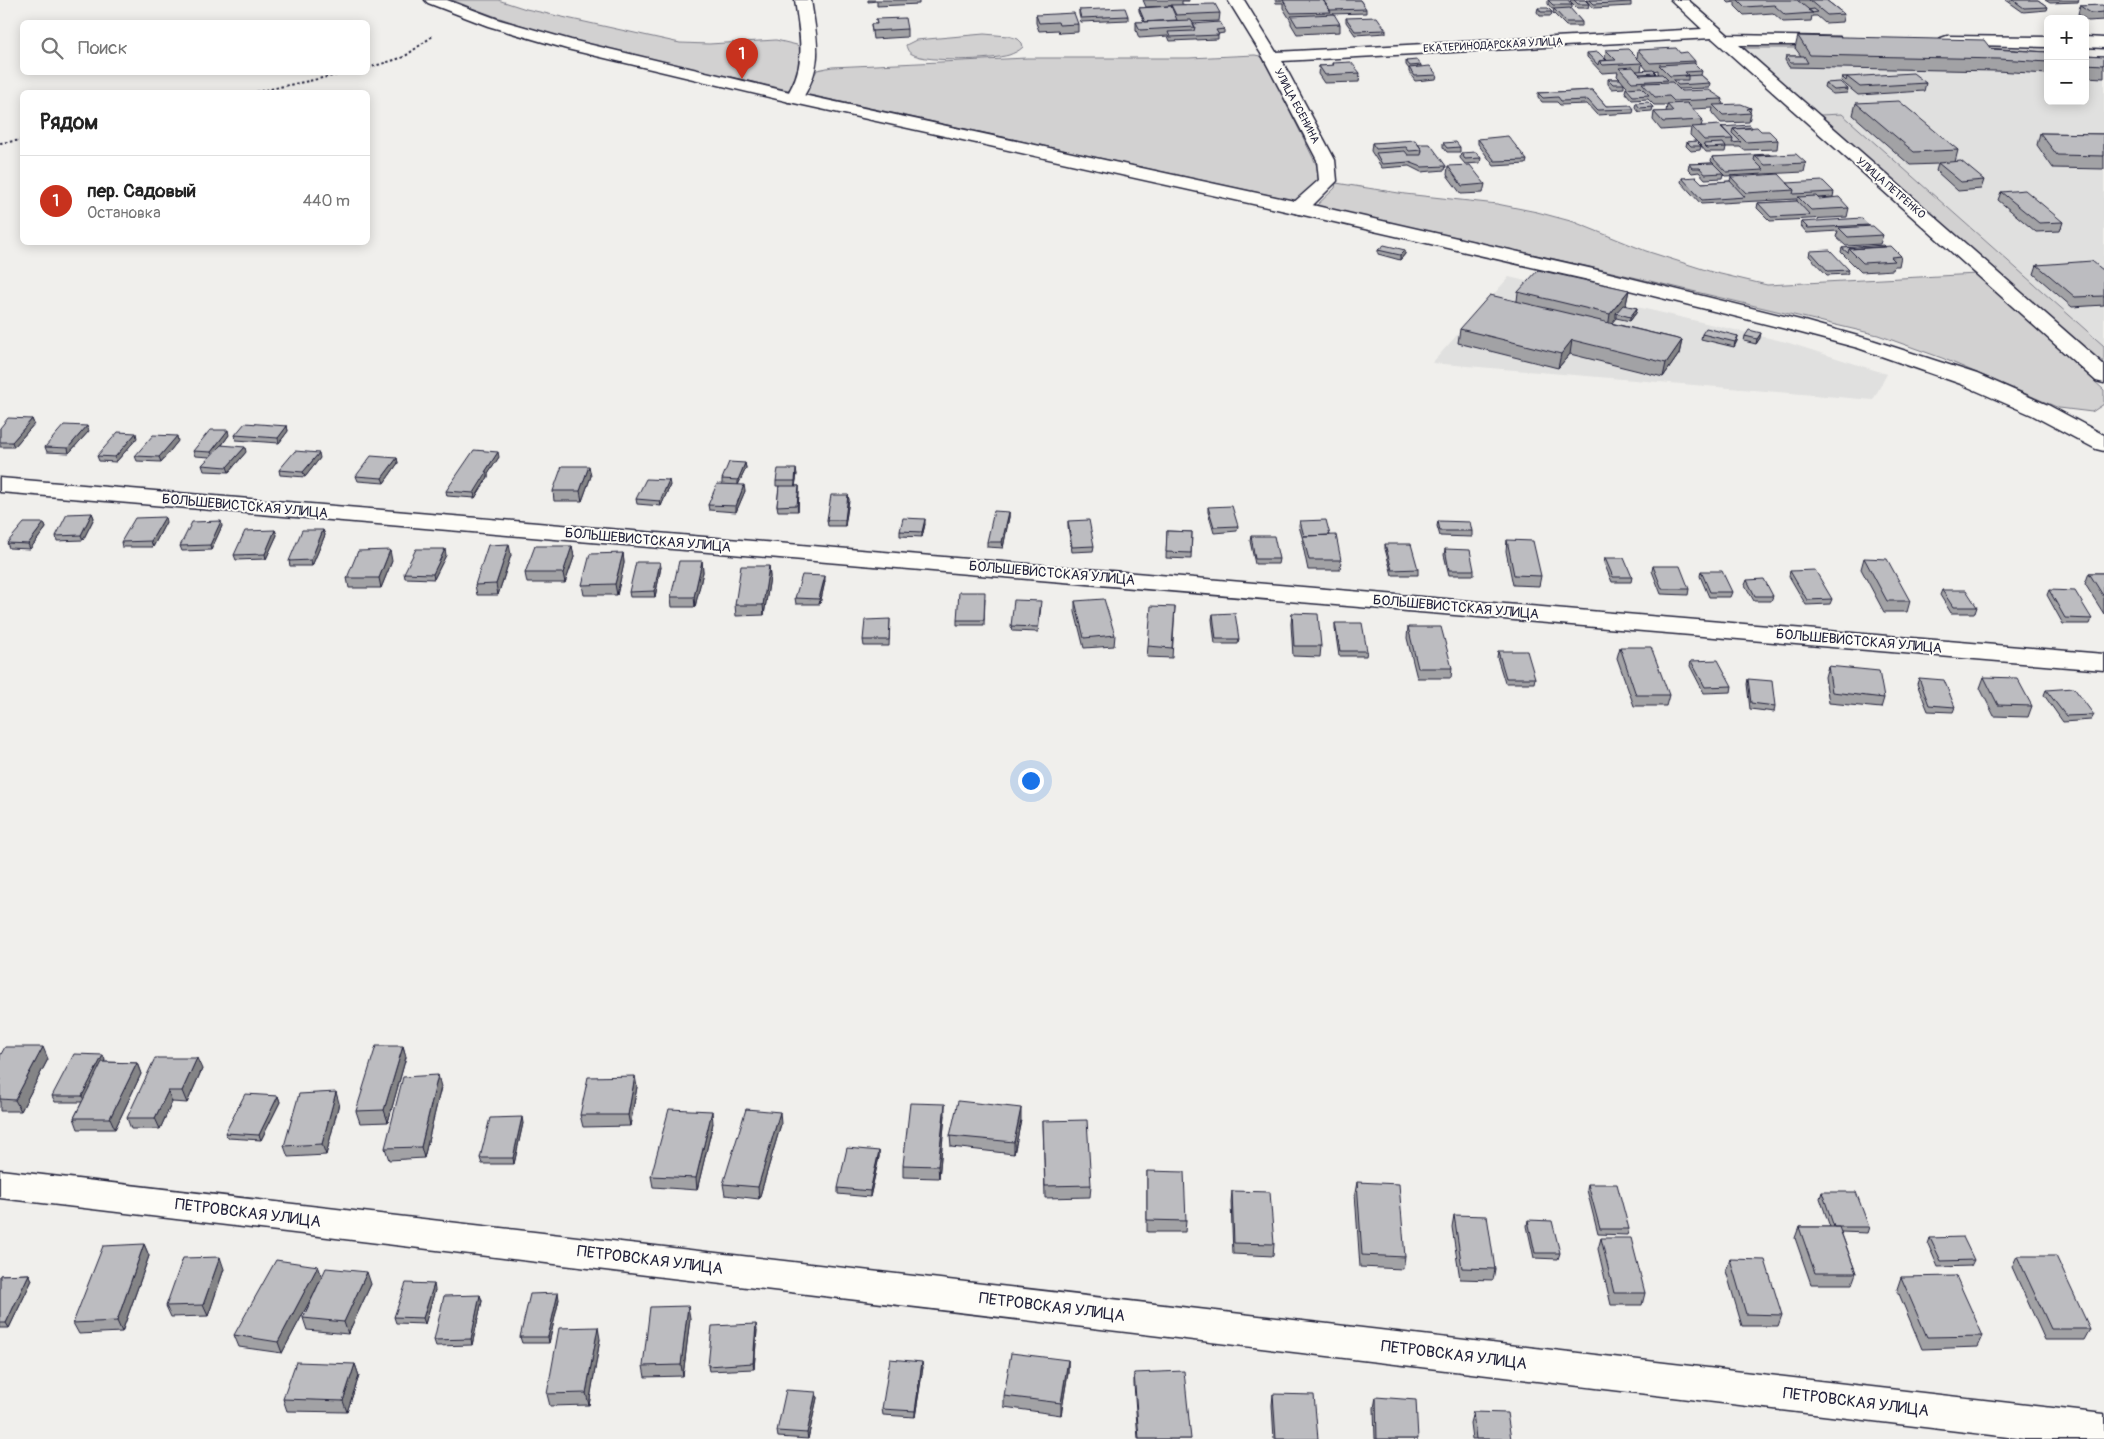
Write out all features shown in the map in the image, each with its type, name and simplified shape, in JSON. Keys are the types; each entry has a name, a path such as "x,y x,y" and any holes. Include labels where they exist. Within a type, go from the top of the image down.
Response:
{"street":[{"path":"433,0 528,34 794,98 1299,208 1708,302 1857,342 1969,378 2040,410 2104,444"},
{"path":"794,98 807,80 810,61 803,0"},
{"name":"УЛИЦА ЕСЕНИНА","path":"1236,0 1271,57 1326,160 1329,177 1325,186 1299,208"},
{"name":"УЛИЦА ПЕТРЕНКО","path":"1679,0 2104,376"},
{"name":"ЕКАТЕРИНОДАРСКАЯ УЛИЦА","path":"1271,57 1719,36 1851,40"},
{"path":"1930,41 2044,42"},
{"path":"2089,42 2104,43"},
{"name":"БОЛЬШЕВИСТСКАЯ УЛИЦА","path":"0,485 2104,662"},
{"name":"ПЕТРОВСКАЯ УЛИЦА","path":"0,1184 2104,1431"}],"path":[{"path":"370,67 404,57 434,35"},
{"path":"266,90 337,75"},
{"path":"0,143 20,140"}],"shaded area":[{"path":"452,0 498,0 526,9 680,43 709,44 776,40 797,45 802,49 803,62 795,89 788,90 575,41 533,29"},
{"path":"984,34 1008,36 1018,39 1023,47 1018,51 1001,57 945,60 920,57 912,54 906,45 916,40"},
{"path":"1743,44 2044,45 2044,65 1795,48 1743,48"},
{"path":"1743,48 1795,48 2044,65 2044,105 2089,105 2089,67 2104,68 2104,346 1842,114 1820,115"},
{"path":"1255,55 1265,60 1320,172 1319,181 1316,185 1297,201 805,94 817,70 832,67 1027,58 1189,58"},
{"path":"1842,114 2104,346 2104,368 1820,115"},
{"path":"1336,183 1405,194 1497,204 1537,212 1574,222 1646,251 1712,272 1767,285 1977,274 2104,390 2104,404 2092,412 2059,408 1942,358 1878,335 1599,269 1316,206 1335,188"},
{"path":"1509,277 1786,342 1887,374 1873,400 1432,363"}],"building":[{"path":"1283,0 1323,0 1331,12 1291,13"},
{"path":"1323,0 1360,0 1366,9 1330,10"},
{"path":"1548,0 1568,0 1572,5 1553,5"},
{"path":"1574,0 1585,0 1589,4 1578,4"},
{"path":"1590,0 1629,0 1631,2 1594,4"},
{"path":"1738,0 1797,0 1813,13 1785,15 1774,5 1745,7"},
{"path":"1809,0 1826,0 1844,14 1827,15"},
{"path":"2013,0 2038,0 2048,7 2024,8"},
{"path":"1215,4 1220,13 1176,15 1171,5"},
{"path":"1171,6 1177,20 1145,22 1139,8"},
{"path":"2080,6 2104,6 2104,12 2091,13"},
{"path":"1125,8 1128,16 1081,18 1079,10"},
{"path":"1538,8 1548,8 1552,12 1541,12"},
{"path":"1570,8 1582,22 1566,22 1554,9"},
{"path":"1814,9 1818,12 1812,13 1808,10"},
{"path":"1074,13 1078,24 1039,23 1036,15"},
{"path":"1334,14 1340,24 1297,26 1291,16"},
{"path":"1377,17 1386,30 1355,31 1346,18"},
{"path":"905,18 907,29 872,31 871,24 877,24 876,19"},
{"path":"1191,20 1195,27 1140,30 1136,22"},
{"path":"1220,22 1224,29 1216,30 1219,35 1170,37 1168,32 1194,31 1195,27 1193,24"},
{"path":"1798,36 1984,40 1991,49 2044,52 2044,62 1999,59 1810,55"},
{"path":"1676,48 1680,53 1687,52 1695,61 1650,63 1638,50"},
{"path":"1628,49 1642,63 1603,65 1599,61 1616,60 1606,50"},
{"path":"1598,52 1606,60 1599,61 1598,65 1587,53"},
{"path":"2089,55 2104,56 2104,65 2089,64"},
{"path":"1786,56 1804,56 1808,63 1790,63"},
{"path":"1417,60 1421,65 1410,66 1406,61"},
{"path":"1351,62 1360,73 1325,75 1319,66 1334,65 1332,63"},
{"path":"1694,63 1702,71 1685,72 1688,75 1670,76 1659,65"},
{"path":"1430,66 1437,75 1415,76 1409,68"},
{"path":"1633,67 1640,75 1662,74 1668,80 1632,82 1619,68"},
{"path":"1653,70 1656,73 1639,74 1636,71"},
{"path":"1913,73 1926,83 1860,87 1847,77"},
{"path":"1701,75 1710,83 1678,85 1673,80 1688,80 1688,76"},
{"path":"1608,79 1620,79 1624,84 1613,84"},
{"path":"1672,82 1681,91 1709,90 1723,99 1674,101 1669,96 1655,97 1642,83"},
{"path":"1840,82 1848,89 1834,90 1825,83"},
{"path":"1641,87 1649,95 1633,96 1626,88"},
{"path":"1592,90 1606,106 1631,105 1634,109 1597,110 1588,100 1561,101 1558,97 1543,98 1538,93"},
{"path":"1899,101 1958,150 1914,152 1856,103"},
{"path":"1648,102 1653,107 1640,108 1636,103"},
{"path":"1687,103 1703,120 1663,122 1654,112 1673,111 1667,104"},
{"path":"1741,104 1751,108 1747,109 1751,113 1723,115 1713,105"},
{"path":"1720,125 1733,139 1704,140 1692,127"},
{"path":"1750,125 1752,128 1733,129 1732,133 1741,142 1732,143 1733,139 1721,127"},
{"path":"1757,127 1761,131 1769,131 1778,140 1746,142 1733,129"},
{"path":"2040,133 2104,134 2104,156 2057,155"},
{"path":"1508,136 1527,160 1495,161 1478,139"},
{"path":"1415,140 1422,150 1409,151 1406,147 1376,149 1372,143"},
{"path":"1696,141 1701,146 1691,146 1687,142"},
{"path":"1456,142 1460,147 1447,148 1443,143"},
{"path":"1723,143 1726,147 1707,148 1703,144"},
{"path":"1418,144 1430,144 1446,166 1422,167 1409,162 1382,164 1376,153 1405,151 1408,155 1421,155 1422,150"},
{"path":"1476,152 1481,158 1465,159 1461,153"},
{"path":"1769,154 1755,156 1754,160 1764,170 1726,172 1712,157"},
{"path":"1796,154 1806,163 1765,165 1755,156"},
{"path":"1961,161 1984,180 1961,182 1938,163"},
{"path":"1713,163 1723,173 1705,174 1700,168 1692,168 1689,164"},
{"path":"1470,165 1485,184 1462,186 1448,166"},
{"path":"1779,174 1794,190 1746,193 1731,177"},
{"path":"1696,177 1702,183 1730,181 1745,197 1702,200 1682,178"},
{"path":"1823,181 1834,192 1793,194 1794,190 1787,183"},
{"path":"2025,190 2063,222 2039,223 2001,192"},
{"path":"1816,196 1819,199 1839,197 1849,208 1811,210 1798,197"},
{"path":"1797,201 1810,215 1771,217 1758,203"},
{"path":"1862,218 1869,225 1808,228 1802,222"},
{"path":"1873,226 1883,235 1848,237 1839,228"},
{"path":"1384,245 1405,250 1400,255 1378,250"},
{"path":"1884,245 1886,247 1849,249 1848,253 1842,248"},
{"path":"1891,246 1901,256 1891,257 1895,261 1863,263 1849,249"},
{"path":"1830,250 1849,270 1828,271 1810,251"},
{"path":"2092,261 2104,271 2104,296 2075,297 2037,265"},
{"path":"1538,270 1629,290 1610,314 1518,292"},
{"path":"1490,295 1682,340 1666,363 1572,340 1561,354 1460,329"},
{"path":"1623,305 1637,308 1630,317 1616,313"},
{"path":"1706,328 1738,336 1735,342 1702,334"},
{"path":"1749,330 1761,333 1757,339 1745,336"},
{"path":"8,418 32,419 12,442 0,442 0,428"},
{"path":"245,423 287,426 278,438 235,435"},
{"path":"64,425 87,426 68,448 45,447"},
{"path":"210,430 228,430 211,452 193,451"},
{"path":"118,432 136,433 115,457 97,456"},
{"path":"153,435 177,436 159,457 135,456"},
{"path":"221,445 245,447 227,467 202,465"},
{"path":"474,450 498,452 474,493 446,491"},
{"path":"295,451 319,453 303,472 279,470"},
{"path":"371,456 397,458 382,478 356,476"},
{"path":"729,462 745,463 738,480 722,479"},
{"path":"562,466 589,466 580,491 553,491"},
{"path":"778,469 796,469 795,481 776,481"},
{"path":"646,479 669,480 660,501 636,499"},
{"path":"717,484 744,485 736,506 708,505"},
{"path":"779,486 799,486 797,505 777,506"},
{"path":"831,495 848,495 845,520 827,520"},
{"path":"1232,506 1238,526 1214,527 1208,507"},
{"path":"994,511 1009,512 1002,542 987,542"},
{"path":"92,513 81,535 56,536 67,514"},
{"path":"165,517 151,541 121,542 135,518"},
{"path":"903,518 925,519 922,532 900,531"},
{"path":"1089,520 1094,546 1072,547 1068,521"},
{"path":"1326,520 1330,535 1304,536 1300,521"},
{"path":"221,521 210,545 180,546 192,522"},
{"path":"1438,521 1470,522 1472,531 1440,531"},
{"path":"24,523 44,523 28,544 7,543"},
{"path":"275,530 265,554 234,555 245,531"},
{"path":"302,530 323,530 311,560 289,561"},
{"path":"1167,531 1192,532 1191,553 1166,552"},
{"path":"1336,535 1341,560 1309,560 1303,536"},
{"path":"1251,536 1274,536 1279,559 1255,559"},
{"path":"1507,540 1533,541 1541,576 1514,575"},
{"path":"509,544 496,584 475,585 488,545"},
{"path":"1385,544 1411,544 1418,569 1392,570"},
{"path":"535,546 572,546 563,573 525,573"},
{"path":"416,549 445,549 433,574 404,573"},
{"path":"1445,549 1470,550 1474,570 1449,570"},
{"path":"390,550 379,578 347,578 358,551"},
{"path":"623,553 615,584 582,585 590,554"},
{"path":"1605,558 1624,558 1632,577 1613,577"},
{"path":"1864,558 1887,559 1910,601 1887,601"},
{"path":"679,561 702,561 694,597 671,597"},
{"path":"636,562 660,562 654,591 629,592"},
{"path":"741,566 769,566 763,605 735,605"},
{"path":"1653,566 1680,566 1689,589 1662,589"},
{"path":"1815,570 1832,599 1807,600 1790,571"},
{"path":"1701,571 1722,571 1732,592 1710,592"},
{"path":"2089,573 2104,573 2104,597"},
{"path":"802,575 825,576 819,599 795,598"},
{"path":"1764,579 1773,596 1755,596 1747,580"},
{"path":"1942,590 1966,590 1977,607 1953,607"},
{"path":"2049,590 2075,591 2092,619 2065,618"},
{"path":"959,592 985,592 984,620 957,620"},
{"path":"1104,599 1115,635 1084,638 1075,601"},
{"path":"1014,600 1041,601 1038,627 1011,626"},
{"path":"1151,606 1175,607 1172,648 1148,646"},
{"path":"1235,613 1239,639 1216,639 1213,614"},
{"path":"1292,613 1318,614 1321,646 1294,646"},
{"path":"890,619 889,640 863,640 865,620"},
{"path":"1335,623 1362,623 1367,651 1340,651"},
{"path":"1408,627 1441,627 1452,668 1418,668"},
{"path":"1620,647 1651,647 1669,695 1636,695"},
{"path":"1498,651 1527,651 1535,678 1506,678"},
{"path":"1718,660 1732,686 1705,687 1691,661"},
{"path":"1828,666 1879,671 1884,698 1832,692"},
{"path":"1984,677 2017,678 2032,706 1998,705"},
{"path":"1919,678 1944,680 1955,707 1929,705"},
{"path":"1748,679 1772,681 1775,706 1751,703"},
{"path":"2074,688 2094,715 2066,716 2046,690"},
{"path":"376,1046 403,1046 384,1110 356,1111"},
{"path":"5,1047 43,1047 15,1100 0,1099 0,1056"},
{"path":"74,1054 103,1055 82,1096 52,1096"},
{"path":"155,1058 197,1058 182,1091 168,1091 155,1118 127,1118"},
{"path":"102,1062 137,1063 110,1118 74,1118"},
{"path":"438,1075 421,1147 385,1148 403,1077"},
{"path":"635,1076 628,1115 580,1115 588,1077"},
{"path":"336,1092 322,1144 284,1146 299,1094"},
{"path":"245,1094 278,1096 259,1135 225,1133"},
{"path":"958,1101 1021,1108 1014,1142 950,1136"},
{"path":"910,1103 945,1104 938,1166 903,1165"},
{"path":"669,1109 712,1111 696,1178 651,1176"},
{"path":"746,1109 780,1112 758,1187 723,1184"},
{"path":"522,1117 513,1158 480,1158 490,1118"},
{"path":"1087,1120 1091,1185 1045,1186 1043,1121"},
{"path":"847,1148 879,1151 870,1191 838,1188"},
{"path":"1147,1171 1184,1172 1186,1221 1147,1220"},
{"path":"1357,1182 1399,1184 1405,1257 1362,1255"},
{"path":"1588,1184 1617,1184 1629,1229 1600,1229"},
{"path":"1232,1191 1270,1192 1274,1244 1234,1243"},
{"path":"1822,1192 1856,1192 1869,1227 1834,1227"},
{"path":"1454,1215 1487,1216 1495,1269 1462,1268"},
{"path":"1528,1220 1552,1221 1560,1253 1535,1253"},
{"path":"1799,1227 1839,1227 1856,1273 1815,1273"},
{"path":"1963,1237 1974,1260 1941,1261 1930,1238"},
{"path":"1601,1238 1631,1238 1645,1293 1614,1293"},
{"path":"144,1244 117,1321 73,1323 103,1246"},
{"path":"2017,1256 2056,1256 2090,1329 2051,1329"},
{"path":"220,1257 203,1305 166,1306 183,1258"},
{"path":"1730,1259 1765,1260 1782,1315 1746,1314"},
{"path":"276,1260 318,1266 278,1342 234,1335"},
{"path":"326,1268 367,1272 344,1322 303,1318"},
{"path":"29,1274 6,1323 0,1323 0,1275"},
{"path":"1956,1276 1983,1336 1927,1337 1901,1277"},
{"path":"406,1283 434,1284 423,1318 394,1317"},
{"path":"558,1293 548,1337 520,1337 530,1294"},
{"path":"480,1295 471,1339 434,1340 444,1296"},
{"path":"688,1306 681,1365 643,1366 650,1307"},
{"path":"756,1324 753,1363 708,1366 712,1326"},
{"path":"598,1327 586,1393 547,1394 559,1328"},
{"path":"1011,1353 1068,1360 1061,1403 1004,1396"},
{"path":"890,1359 922,1362 915,1411 882,1409"},
{"path":"296,1362 355,1364 343,1401 283,1399"},
{"path":"1184,1371 1191,1439 1139,1439 1134,1373"},
{"path":"786,1390 816,1392 807,1433 777,1431"},
{"path":"1273,1394 1314,1395 1318,1439 1276,1439"},
{"path":"1376,1397 1416,1400 1418,1439 1377,1439"},
{"path":"1473,1412 1507,1413 1511,1439 1476,1439"}],"place":[{"name":"пер. Садовый","path":"742,79"}]}
